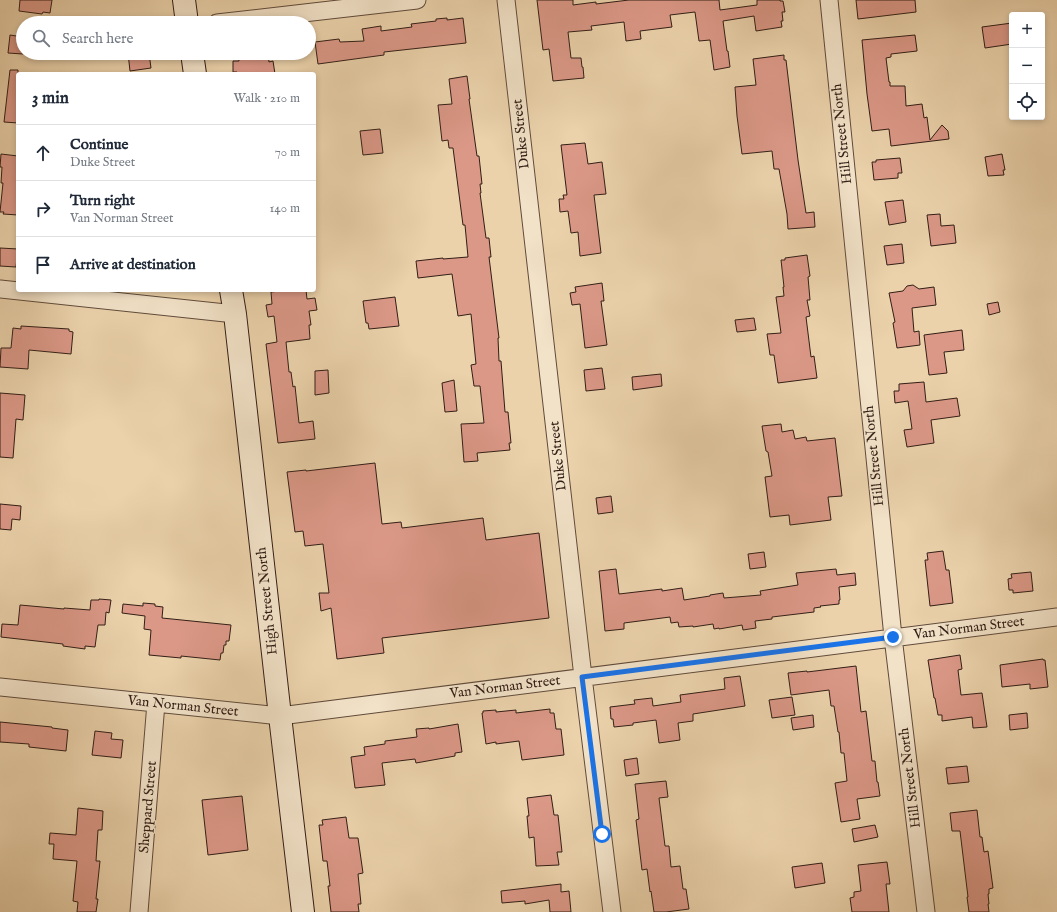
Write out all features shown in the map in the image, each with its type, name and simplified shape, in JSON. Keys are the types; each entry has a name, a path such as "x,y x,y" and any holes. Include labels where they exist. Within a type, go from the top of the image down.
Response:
{"main road":[{"path":"184,0 186,16"},
{"path":"193,60 195,72"},
{"name":"High Street North","path":"231,292 303,912"}],"street":[{"path":"278,16 417,0"},
{"name":"Duke Street","path":"506,0 582,677 612,912"},
{"name":"Hill Street North","path":"828,0 893,637 926,912"},
{"path":"0,289 16,291"},
{"path":"28,292 235,314"},
{"name":"Van Norman Street","path":"0,687 280,716 1057,617"},
{"name":"Sheppard Street","path":"139,912 156,703"}],"building":[{"path":"20,0 52,0 50,13 43,12 42,14 19,11"},
{"path":"537,0 573,0 573,5 629,0 719,0 720,10 757,5 757,0 780,0 783,1 785,12 782,12 782,27 756,31 754,16 723,21 730,67 714,70 710,40 699,41 695,12 670,15 672,27 640,31 641,39 626,41 624,22 591,26 592,30 568,32 571,58 581,58 584,78 553,81 549,49 543,50"},
{"path":"856,0 915,0 916,12 858,19"},
{"path":"447,18 447,20 463,18 466,43 384,52 384,55 318,64 316,42 339,39 340,42 364,41 362,29 381,26 381,31 412,27 411,24 436,21 436,19"},
{"path":"1009,23 1009,44 985,48 982,27"},
{"path":"10,35 16,36 16,54 8,53"},
{"path":"915,35 917,51 891,54 891,57 886,58 890,86 905,86 906,106 922,104 924,118 927,117 930,140 942,125 948,131 949,139 891,146 889,129 872,131 862,40"},
{"path":"784,55 784,60 786,60 806,213 814,212 815,227 788,229 787,214 779,169 774,169 772,151 742,154 735,87 756,85 753,59"},
{"path":"129,60 150,60 151,68 130,71"},
{"path":"233,61 273,61 275,72 233,72"},
{"path":"10,70 18,70 18,72 16,72 16,123 4,122"},
{"path":"467,76 477,156 479,156 482,184 480,184 480,193 486,238 489,238 491,257 489,257 499,338 499,361 501,361 505,412 508,412 511,443 509,443 510,450 477,453 478,461 464,462 461,424 484,423 480,386 474,386 471,365 476,364 471,314 458,316 452,274 418,278 416,261 468,257 465,225 463,225 453,148 449,148 448,140 442,141 438,105 452,104 449,79"},
{"path":"380,129 383,153 363,155 360,131"},
{"path":"585,143 588,164 602,162 606,194 594,195 601,253 580,256 578,232 571,233 568,211 560,212 559,199 564,199 563,195 567,195 561,145"},
{"path":"1,154 16,156 16,215 3,214 4,212 0,212 3,183 1,183 2,167 0,167"},
{"path":"1002,154 1005,170 1003,170 1004,175 988,176 985,157"},
{"path":"900,158 902,173 898,173 898,178 874,180 872,162 876,162 876,160"},
{"path":"903,200 906,222 889,225 885,202"},
{"path":"940,214 941,226 954,225 956,243 931,246 927,215"},
{"path":"902,244 904,263 887,265 884,246"},
{"path":"0,248 16,249 16,267 0,266"},
{"path":"807,255 810,276 808,277 810,300 807,300 810,316 806,317 811,357 814,356 817,378 778,383 774,355 770,355 767,334 781,333 776,297 784,296 781,260 785,260 785,258"},
{"path":"602,283 604,301 601,301 607,345 585,348 580,304 572,305 570,293 576,292 575,287"},
{"path":"913,285 919,289 934,287 936,305 912,308 914,332 919,331 920,345 897,348 893,323 895,322 889,293 903,291 907,286"},
{"path":"271,292 306,292 307,299 315,298 317,310 309,311 311,325 309,325 310,339 286,342 289,372 291,372 293,387 295,386 299,423 313,421 315,439 278,443 266,344 277,342 274,316 268,317 266,305 272,304"},
{"path":"395,297 399,326 369,329 368,323 366,323 363,301"},
{"path":"998,302 1000,312 989,315 987,304"},
{"path":"754,318 756,330 737,332 735,320"},
{"path":"21,326 69,329 69,331 73,332 71,354 29,350 28,369 0,367 1,348 11,348 13,328 21,329"},
{"path":"962,330 964,350 944,352 947,373 929,375 924,335"},
{"path":"602,368 605,389 586,391 584,370"},
{"path":"328,370 329,393 315,395 315,371"},
{"path":"661,374 662,386 633,390 632,377"},
{"path":"454,380 457,411 445,412 442,383"},
{"path":"924,382 926,402 957,398 960,416 931,420 934,443 907,447 904,430 912,429 908,401 895,403 894,391 899,391 899,384"},
{"path":"0,393 25,395 23,420 16,419 13,458 0,457"},
{"path":"781,424 782,432 793,430 795,439 806,437 807,441 835,438 842,496 828,497 831,520 790,525 789,515 770,517 765,477 772,476 762,426"},
{"path":"375,463 382,524 401,522 402,528 483,518 486,540 539,533 549,618 382,638 384,653 337,659 331,608 321,611 319,593 329,593 323,544 305,546 303,531 295,532 287,472"},
{"path":"611,496 613,512 598,514 596,498"},
{"path":"0,504 21,506 20,520 12,519 11,530 0,529"},
{"path":"943,551 946,570 949,570 953,603 930,606 925,560 928,560 927,553"},
{"path":"764,552 766,567 750,569 748,554"},
{"path":"616,569 619,594 682,588 684,600 723,593 724,598 761,595 760,591 798,585 796,573 836,569 837,575 855,573 856,585 839,587 839,604 820,606 821,607 814,608 814,612 772,617 772,619 755,621 756,628 743,630 742,625 714,629 713,624 693,627 679,627 678,622 671,623 670,617 624,623 624,629 605,631 599,571"},
{"path":"1031,572 1033,591 1013,593 1013,590 1009,590 1008,579 1012,578 1011,574"},
{"path":"91,600 111,600 109,613 106,612 105,625 98,625 95,647 85,646 85,649 63,646 63,644 1,637 2,624 18,625 20,605 90,610"},
{"path":"143,603 155,604 155,606 163,607 162,618 231,625 229,641 226,641 226,645 224,645 220,660 181,656 181,658 149,655 151,630 144,629 145,616 122,613 123,604 143,606"},
{"path":"960,655 962,669 958,670 961,695 982,693 987,727 973,728 972,717 942,721 942,715 938,715 928,660"},
{"path":"1043,659 1045,660 1048,687 1030,689 1030,684 1002,687 1000,665"},
{"path":"856,666 861,712 866,711 872,761 875,761 880,796 857,799 860,819 841,822 835,783 847,781 844,753 841,753 839,732 834,706 831,706 829,690 791,695 788,673"},
{"path":"740,676 745,706 693,714 693,721 678,723 680,740 659,743 656,720 614,727 613,719 611,719 610,707 635,704 634,700 652,698 653,706 681,702 680,695 725,689 724,678"},
{"path":"792,697 795,715 772,718 769,700"},
{"path":"550,709 550,713 554,713 556,729 561,729 564,755 522,760 519,741 486,744 483,711 496,710 496,712 516,710 516,713"},
{"path":"1027,713 1028,728 1010,730 1009,715"},
{"path":"813,715 814,727 793,730 791,718"},
{"path":"0,722 68,730 66,751 29,747 29,744 0,742"},
{"path":"458,724 462,752 455,753 455,756 416,763 415,759 382,763 385,785 355,788 351,757 365,755 364,747 385,744 385,741 417,737 416,729 429,729"},
{"path":"95,731 112,733 111,739 123,740 121,758 92,755"},
{"path":"637,758 639,774 626,776 624,760"},
{"path":"967,766 969,782 948,784 946,768"},
{"path":"666,781 668,797 659,798 665,846 669,846 671,867 680,866 683,889 686,889 689,909 654,912 647,869 642,870 636,820 639,819 635,784"},
{"path":"551,795 554,815 558,815 562,852 557,852 559,865 536,866 534,837 529,838 527,798"},
{"path":"242,796 248,850 208,855 202,800"},
{"path":"78,808 103,811 102,830 98,830 96,861 100,861 96,912 77,912 78,902 73,901 77,861 53,859 54,844 49,844 50,833 76,835"},
{"path":"977,810 980,837 982,837 984,852 988,851 993,888 989,889 988,894 989,912 969,912 960,831 952,831 950,813"},
{"path":"346,817 349,838 358,838 363,873 358,874 361,904 358,904 359,912 331,912 327,861 323,861 319,825 323,825 322,820"},
{"path":"875,825 878,837 854,842 852,829"},
{"path":"887,862 890,884 886,884 889,912 852,912 850,898 854,897 854,892 861,891 858,865"},
{"path":"822,863 825,883 795,888 792,867"},
{"path":"561,884 561,892 569,891 571,912 550,912 549,900 525,904 525,901 502,903 501,891"}],"route":[{"path":"602,834 582,677 893,637"}]}
